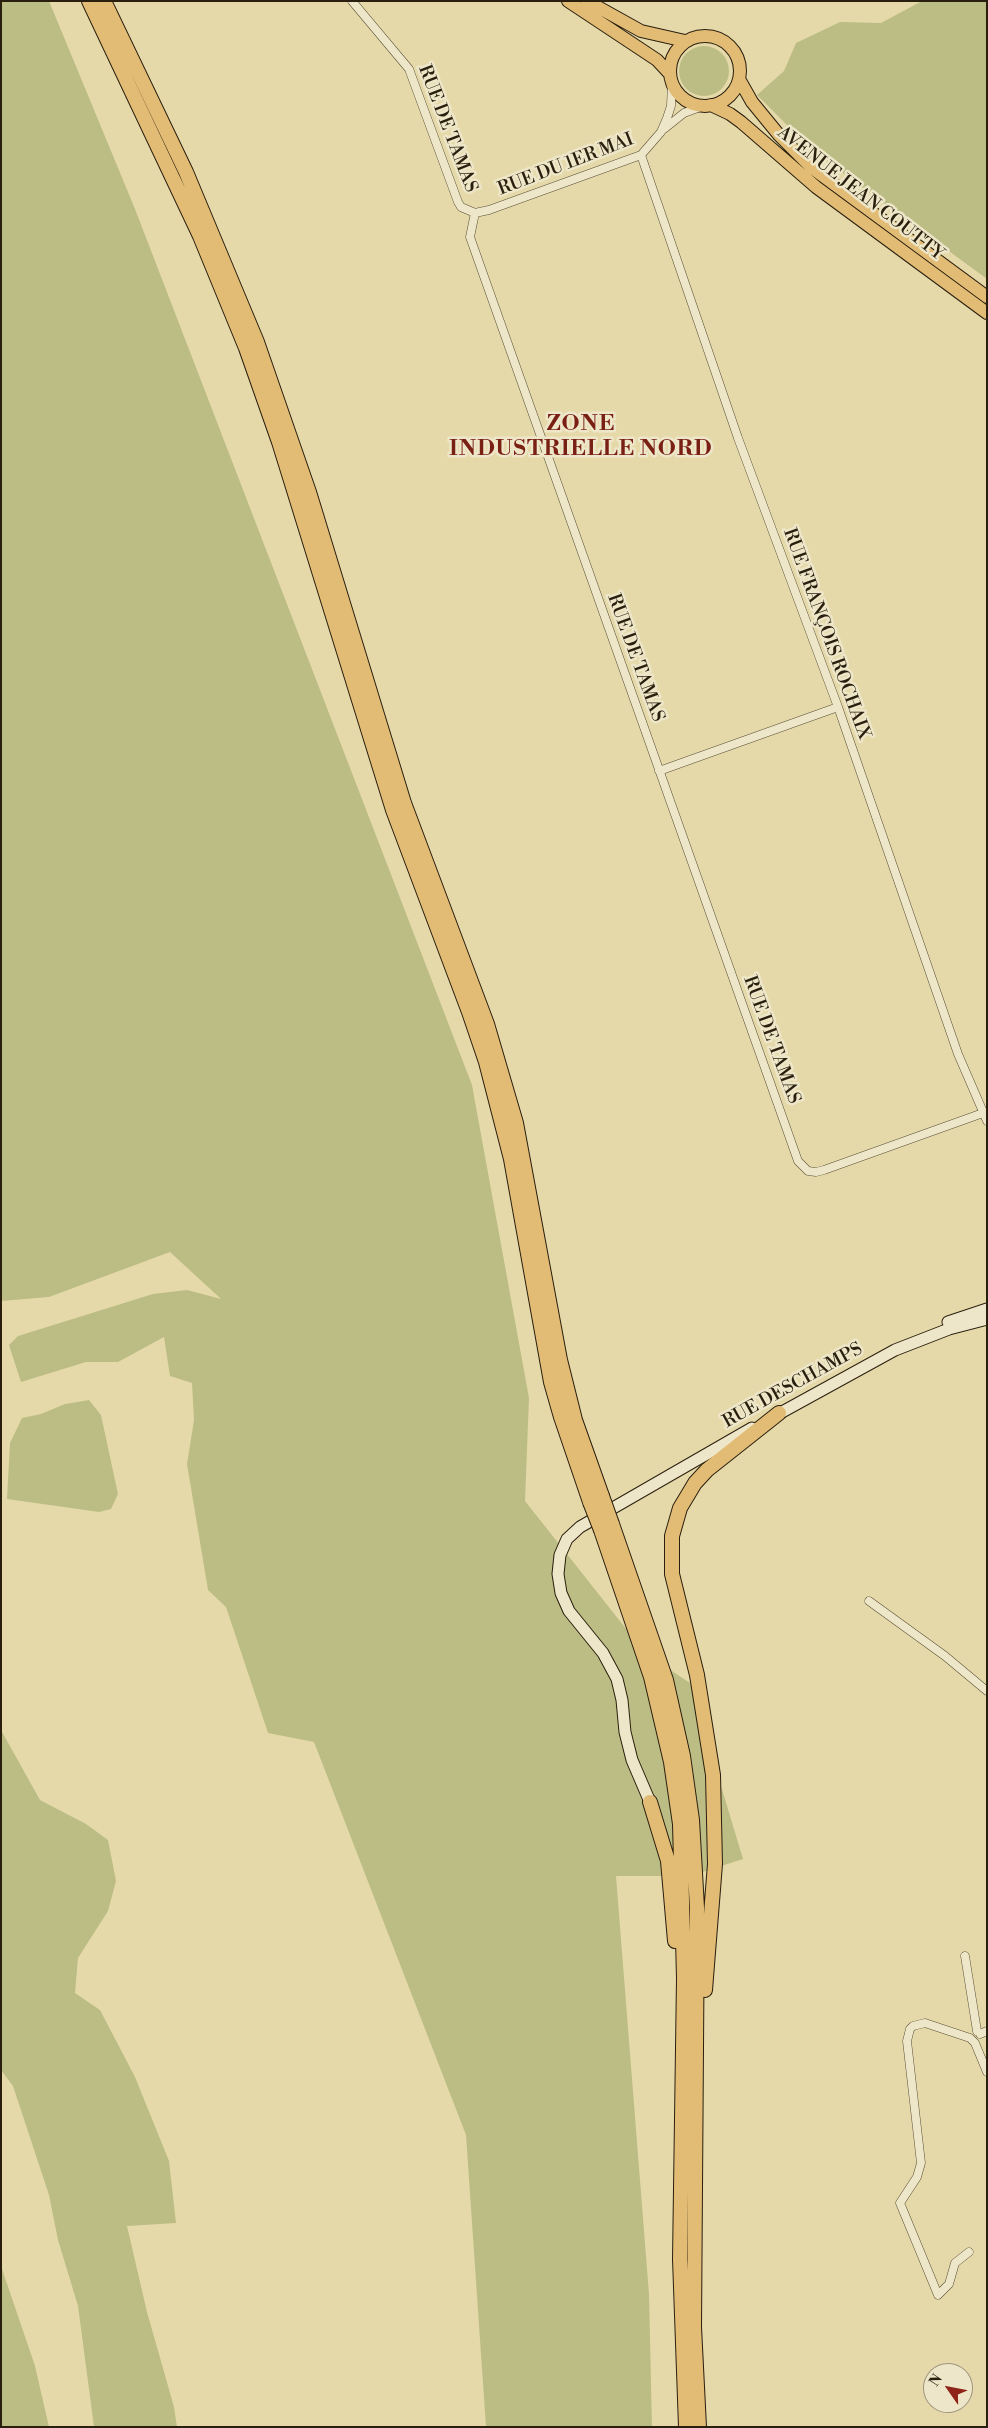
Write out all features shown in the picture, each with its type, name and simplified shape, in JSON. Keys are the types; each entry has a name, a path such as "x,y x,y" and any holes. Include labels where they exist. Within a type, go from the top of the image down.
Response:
{"highway":[{"path":"90,1 200,236 246,348 279,442 393,810 470,1012 486,1062 510,1159 551,1382 564,1426 596,1499 666,1680 687,1784 693,1830 697,1908 680,2279 686,2427"},
{"path":"104,1 186,172 257,342 306,483 404,803 492,1038 518,1132 560,1360 596,1499"},
{"path":"689,2094 712,1908 715,1819 713,1775 706,1724 697,1675 672,1574 672,1536 680,1508 695,1483 707,1470 779,1413"},
{"path":"650,1802 665,1848 671,1883 689,2094 694,2317 699,2427"}],"main road":[{"path":"568,1 657,60 684,99 707,105 729,96 739,79 737,58 724,41 705,35 685,41 641,31 587,1"},
{"path":"671,78 673,55 685,41"},
{"name":"AVENUE JEAN COUTTY","path":"739,79 752,102 779,135 812,168 987,298"},
{"name":"AVENUE JEAN COUTTY","path":"707,105 736,118 816,187 987,313"},
{"path":"860,1368 936,1326 987,1310"},
{"name":"RUE DESCHAMPS","path":"650,1802 632,1760 617,1679 603,1654 569,1611 561,1593 558,1574 560,1555 567,1540 580,1527 624,1500 860,1368 922,1338 987,1319"}],"street":[{"name":"RUE DE TAMAS","path":"352,1 409,69 458,202 461,207 475,213 470,237 798,1161 808,1171 824,1170 983,1113"},
{"name":"RUE DU 1ER MAI","path":"661,132 671,106 671,78"},
{"name":"RUE DU 1ER MAI","path":"475,213 489,210 641,155 661,132 684,113 707,105"},
{"name":"RUE FRANÇOIS ROCHAIX","path":"641,155 738,438 838,707 958,1054 987,1121"},
{"path":"659,771 838,707"},
{"path":"869,1600 945,1656 987,1691"},
{"path":"965,1956 981,2032 980,2040 972,2040 925,2023 913,2026 907,2035 920,2163 916,2177 900,2203 938,2295 949,2284 955,2263 969,2252"},
{"path":"972,2040 987,2072"}],"green space":[{"path":"1,1 49,1 135,209 472,1085 529,1398 525,1501 646,1654 690,1683 743,1859 690,1876 616,1876 649,2294 652,2427 486,2427 466,2135 314,1742 268,1733 226,1607 208,1590 187,1464 194,1420 192,1383 170,1376 164,1337 118,1362 86,1362 21,1382 9,1345 18,1336 153,1294 187,1290 221,1299 170,1252 49,1297 1,1301"},
{"path":"922,1 987,1 987,279 814,152 757,95 784,71 796,43 840,22 881,23"},
{"path":"704,46 722,53 729,71 722,89 704,96 686,89 679,71 686,53"},
{"path":"89,1400 101,1415 118,1494 111,1509 99,1512 7,1499 10,1443 22,1418 41,1414 65,1404"},
{"path":"1,1730 40,1800 86,1824 108,1840 116,1881 108,1911 78,1958 75,1993 100,2010 135,2077 169,2161 176,2223 127,2226 147,2312 174,2407 177,2427 94,2427 78,2306 58,2240 49,2195 13,2086 1,2070"},
{"path":"1,2266 35,2366 49,2427 1,2427"}],"district":[{"name":"ZONE INDUSTRIELLE NORD","path":"581,438"}]}
